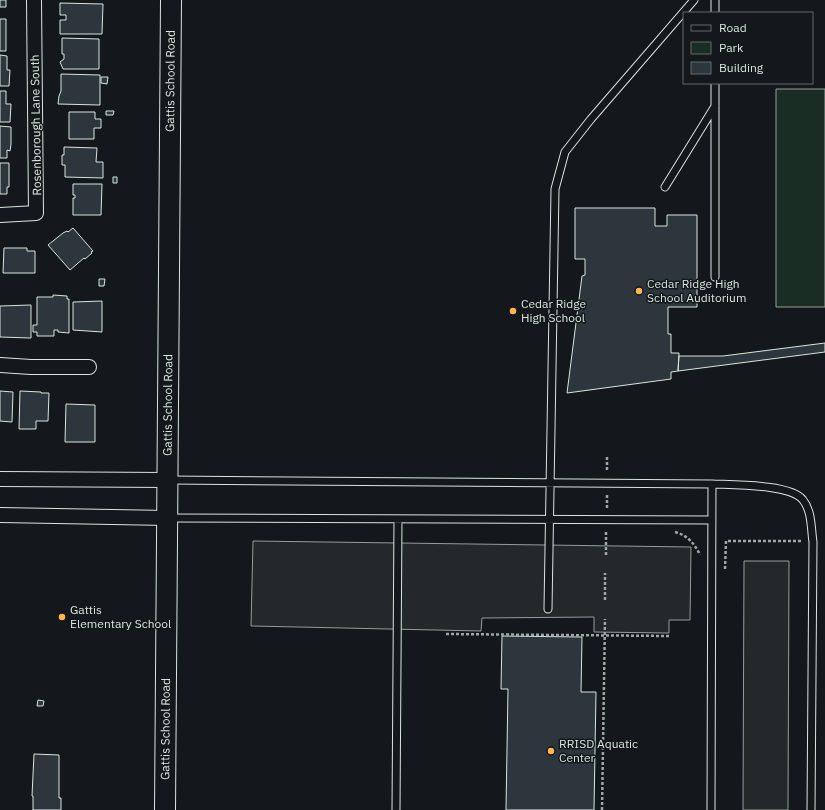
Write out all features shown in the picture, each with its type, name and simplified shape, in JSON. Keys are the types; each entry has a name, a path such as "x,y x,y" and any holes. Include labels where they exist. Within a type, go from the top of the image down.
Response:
{"main road":[{"name":"Gattis School Road","path":"165,810 171,0"}],"street":[{"name":"Rosenborough Lane South","path":"0,215 36,213 34,0"},
{"path":"0,365 31,367 89,367"},
{"path":"0,479 168,480"},
{"path":"0,515 168,518"}],"lane":[{"path":"684,12 694,0"},
{"path":"715,0 715,12"},
{"path":"548,609 548,520 555,279 555,189 565,152 591,119 683,13"},
{"path":"715,84 715,277"},
{"path":"665,187 715,106"},
{"path":"168,480 712,484 755,486 788,490 803,499 810,513 813,542 811,810"},
{"path":"711,810 712,484"},
{"path":"168,518 712,520"},
{"path":"396,810 398,519"}],"path":[{"path":"607,457 607,470"},
{"path":"606,511 607,492"},
{"path":"606,555 606,529 612,531"},
{"path":"672,532 682,534 692,542 698,551 700,558"},
{"path":"725,569 726,541 801,541"},
{"path":"605,573 605,600"},
{"path":"602,810 605,619"},
{"path":"446,634 669,636"}],"green space":[{"path":"776,89 825,89 825,307 776,307"}],"shaded area":[{"path":"253,541 691,547 690,620 669,620 669,633 594,632 594,617 482,618 481,631 251,626"},
{"path":"744,561 789,561 788,810 743,810"}],"building":[{"path":"0,0 6,0 6,7 0,7"},
{"path":"60,3 103,4 102,34 60,34 60,20 66,20 66,15 60,15"},
{"path":"0,19 6,19 6,51 0,51"},
{"path":"62,38 99,39 99,69 63,69 60,62 64,59 64,54 62,54"},
{"path":"0,55 7,56 7,70 10,70 9,86 0,86"},
{"path":"61,74 100,75 100,105 58,104 61,91"},
{"path":"101,77 108,77 107,84 101,83"},
{"path":"0,91 6,91 6,104 11,104 10,122 0,122"},
{"path":"106,111 114,111 113,115 106,115"},
{"path":"69,112 95,112 95,119 101,119 101,128 94,128 94,139 69,139"},
{"path":"0,126 11,127 11,144 10,151 7,150 7,158 0,158"},
{"path":"64,147 97,148 96,162 103,162 103,178 65,177 65,165 62,165"},
{"path":"0,163 9,163 9,187 7,187 7,194 0,194"},
{"path":"113,177 117,177 117,183 113,183"},
{"path":"73,184 102,184 101,215 73,215 73,198 75,198 75,195 73,195"},
{"name":"Cedar Ridge High School Auditorium","path":"575,208 655,208 655,226 667,226 667,215 697,215 697,307 668,307 668,334 671,334 671,353 679,353 678,371 671,372 671,379 567,393 582,276 585,275 585,259 575,259"},
{"path":"73,228 93,251 70,270 48,245 63,233 68,232"},
{"path":"4,248 27,248 27,251 35,251 35,273 3,273"},
{"path":"99,279 105,279 104,286 99,286"},
{"path":"53,295 67,296 67,299 69,299 69,333 54,330 54,336 37,336 37,332 33,332 33,325 37,325 37,297 53,297"},
{"path":"102,301 102,332 73,330 73,302"},
{"path":"31,305 31,338 0,337 0,306"},
{"path":"825,343 825,352 678,371 679,356 723,356"},
{"path":"0,391 13,392 12,422 0,421"},
{"path":"20,391 49,393 48,421 36,421 36,429 19,429"},
{"path":"66,404 95,405 95,442 65,442"},
{"name":"RRISD Aquatic Center","path":"502,636 582,637 581,692 596,692 594,810 506,810 508,689 501,689"},
{"path":"38,700 44,701 43,706 37,706"},
{"path":"34,754 59,755 59,798 61,798 61,810 33,810 32,796"}],"place":[{"name":"Cedar Ridge High School Auditorium","path":"639,291"},
{"name":"Cedar Ridge High School","path":"513,311"},
{"name":"Gattis Elementary School","path":"62,617"},
{"name":"RRISD Aquatic Center","path":"551,751"}]}
